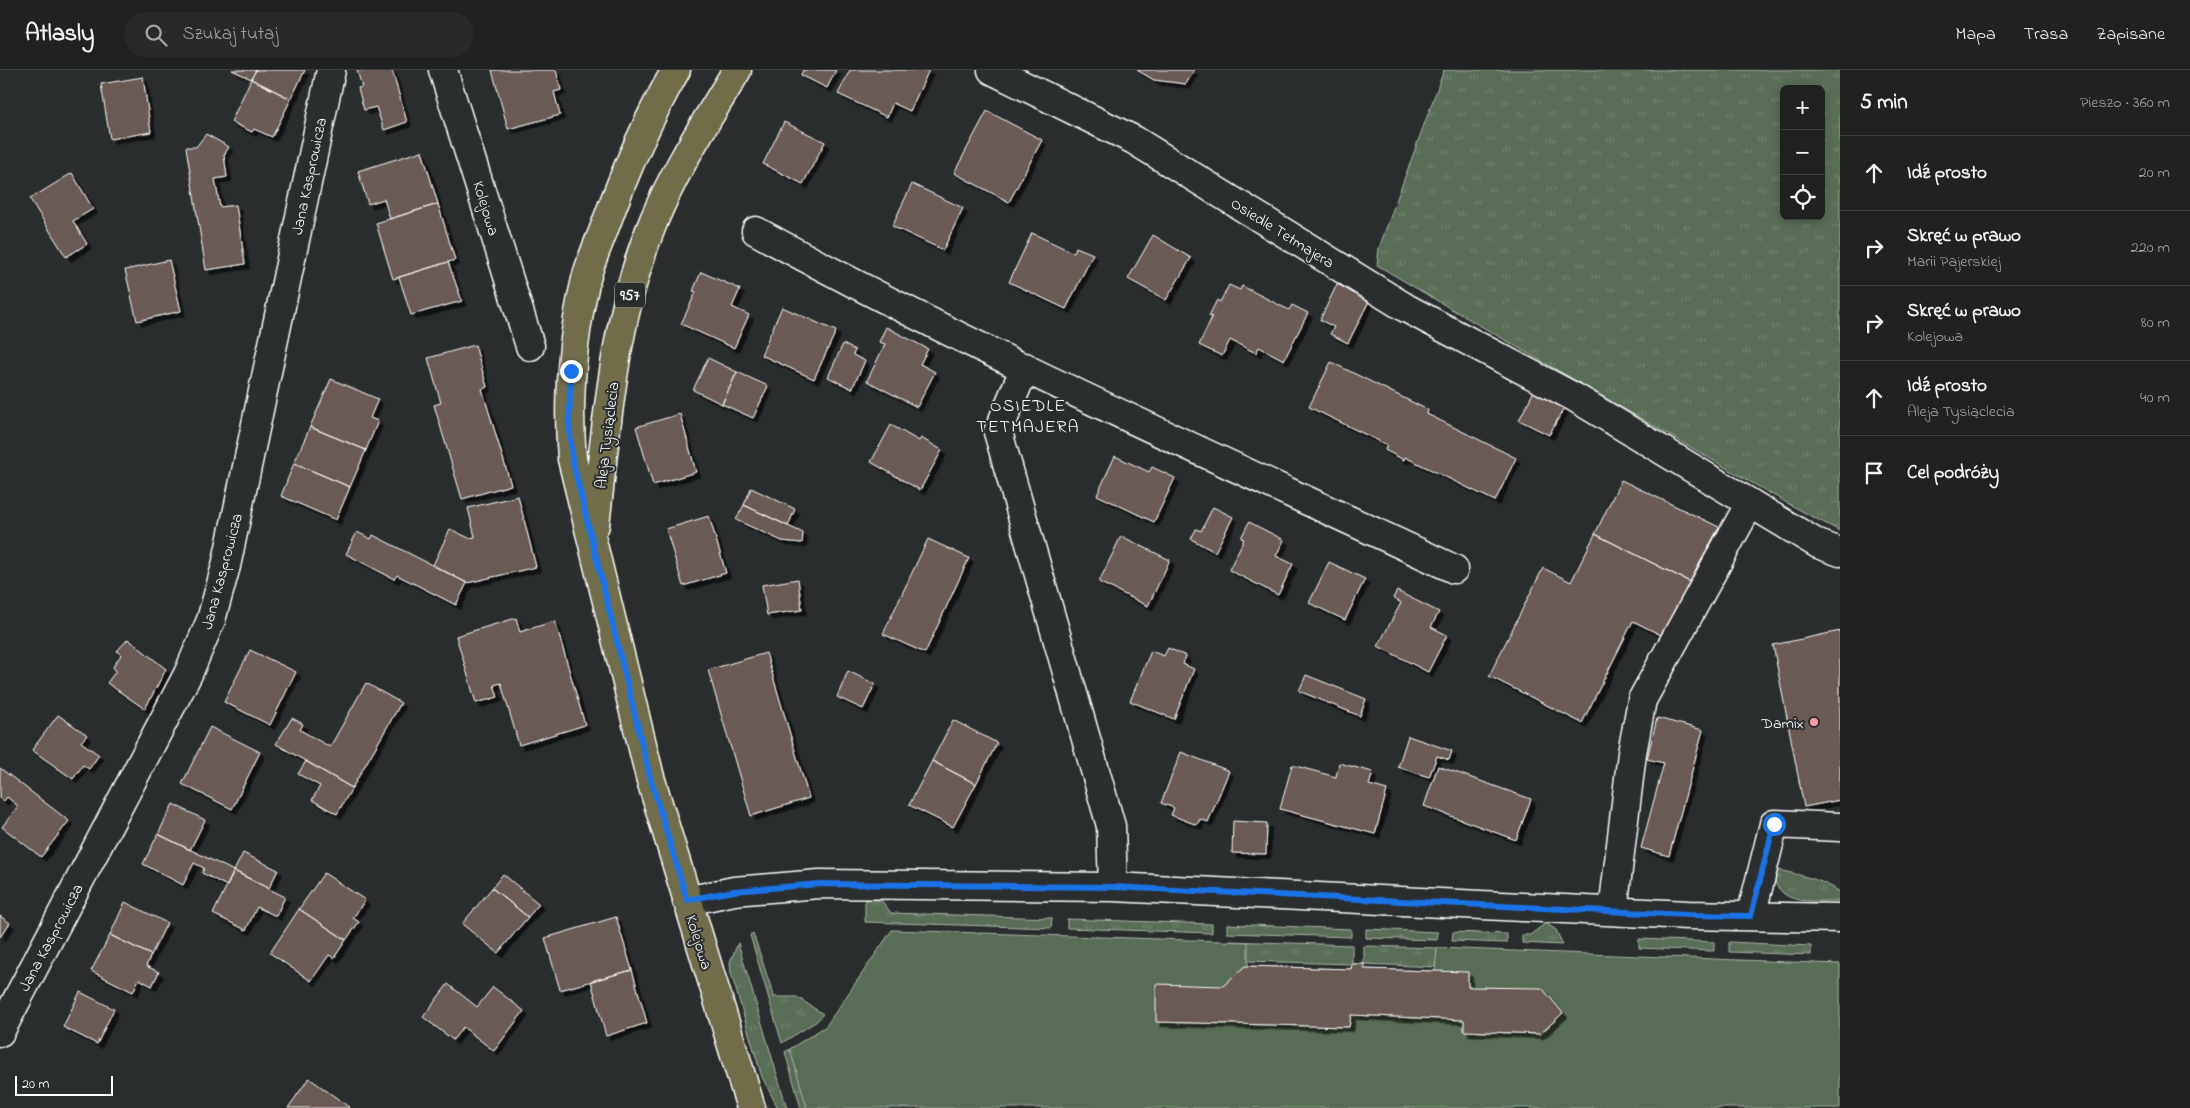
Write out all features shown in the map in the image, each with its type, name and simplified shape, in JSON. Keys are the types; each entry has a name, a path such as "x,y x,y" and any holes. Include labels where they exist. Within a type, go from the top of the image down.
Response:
{"main road":[{"name":"Aleja Tysiąclecia","path":"593,542 572,459 569,422 571,371 577,323 586,277 619,188 661,97 676,70"},
{"name":"Aleja Tysiąclecia","path":"593,542 618,344 635,277 654,220 679,168 737,70"},
{"name":"Kolejowa","path":"593,542 650,777 751,1108"}],"street":[{"name":"Jana Kasprowicza","path":"0,1032 188,674 211,620 226,566 331,70"},
{"name":"Kolejowa","path":"443,70 530,346"},
{"name":"Osiedle Tetmajera","path":"992,70 1134,140 1406,308 1574,397 1818,544 1840,552"},
{"path":"756,231 836,275 1024,367 1454,569"},
{"path":"1024,367 998,432 1110,826 1113,887"},
{"path":"1613,911 1632,754 1642,700 1750,503"},
{"path":"1751,916 1774,824 1840,827"},
{"path":"687,900 734,891 819,884 1113,887 1613,911 1840,918"}],"green space":[{"path":"1444,70 1840,70 1840,531 1794,507 1377,265 1379,248"},
{"path":"1771,868 1824,883 1840,892 1840,901 1806,901 1787,896 1774,881"},
{"path":"865,899 881,900 891,913 1052,918 1051,928 865,922"},
{"path":"1067,919 1212,924 1212,933 1067,928"},
{"path":"1546,923 1556,930 1563,945 1522,943 1522,935 1530,935"},
{"path":"1227,924 1351,929 1351,937 1227,933"},
{"path":"1366,929 1438,932 1437,940 1366,938"},
{"path":"892,930 1248,942 1248,966 1351,969 1352,964 1364,964 1364,969 1435,971 1437,948 1840,964 1840,1108 807,1108 790,1049 826,1026"},
{"path":"1453,932 1507,934 1507,943 1452,941"},
{"path":"753,933 774,997 797,997 823,1014 817,1021 782,1043 750,935"},
{"path":"1639,939 1714,942 1714,951 1639,948"},
{"path":"1227,941 1352,945 1352,964 1248,961 1232,973"},
{"path":"1729,942 1811,946 1811,955 1729,952"},
{"path":"738,943 787,1108 778,1108 762,1077 731,973 730,962"},
{"path":"1364,946 1437,948 1436,967 1364,964"},
{"path":"822,1029 815,1108 801,1108 785,1052"}],"building":[{"path":"232,70 256,70 251,79"},
{"path":"256,70 305,70 291,99 251,79"},
{"path":"357,70 392,70 407,122 384,130 376,107 364,110 358,88 362,87"},
{"path":"492,70 556,70 561,90 554,92 560,115 508,129"},
{"path":"803,70 836,70 827,88 801,75"},
{"path":"850,70 929,70 910,111 893,103 887,117 838,94"},
{"path":"1137,70 1194,70 1186,84 1154,80"},
{"path":"143,77 151,132 110,139 101,84"},
{"path":"251,79 291,99 272,137 254,129 252,132 231,122"},
{"path":"987,111 1042,140 1009,202 954,173"},
{"path":"784,122 825,142 803,184 763,164"},
{"path":"206,134 229,147 224,155 227,177 215,179 220,207 236,205 245,264 206,270 186,147 196,147"},
{"path":"422,151 438,204 390,219 384,199 368,204 358,171"},
{"path":"72,173 93,209 73,221 87,244 66,257 30,199"},
{"path":"912,184 963,208 943,250 892,226"},
{"path":"438,204 455,260 393,279 376,223"},
{"path":"1032,233 1074,253 1076,247 1093,254 1066,309 1009,282"},
{"path":"1153,235 1191,258 1166,300 1128,279"},
{"path":"169,260 181,311 137,321 125,270"},
{"path":"448,262 462,301 411,315 399,277"},
{"path":"701,272 740,289 732,307 749,315 734,348 681,324 696,292 693,291"},
{"path":"1337,284 1369,301 1348,343 1330,334 1334,327 1320,320"},
{"path":"1229,285 1240,290 1242,286 1289,310 1292,305 1308,313 1284,360 1259,347 1256,353 1230,340 1222,356 1199,345 1212,317 1209,316 1217,300 1220,302"},
{"path":"782,307 836,331 814,379 761,355"},
{"path":"886,327 928,349 920,364 935,372 917,407 867,381 885,344 879,342"},
{"path":"843,344 855,350 853,355 865,361 852,389 828,377"},
{"path":"475,345 487,387 482,389 511,485 462,499 434,405 441,403 428,358"},
{"path":"708,358 737,372 722,404 693,390"},
{"path":"1331,362 1428,410 1427,414 1516,458 1495,501 1405,457 1404,460 1385,450 1387,445 1309,407"},
{"path":"737,372 768,386 753,418 722,404"},
{"path":"331,379 378,399 370,418 378,421 366,450 310,427"},
{"path":"1534,391 1564,408 1549,435 1519,420"},
{"path":"680,414 696,472 653,485 636,427"},
{"path":"891,425 919,441 921,438 942,450 920,490 871,462"},
{"path":"310,427 366,450 350,487 294,463"},
{"path":"1115,456 1149,472 1152,467 1175,478 1154,522 1097,495"},
{"path":"294,463 350,487 336,520 281,496"},
{"path":"1621,480 1719,527 1690,582 1595,534"},
{"path":"751,488 795,509 788,526 744,505"},
{"path":"518,496 536,567 467,583 433,565 450,529 469,538 475,537 468,508"},
{"path":"744,505 803,533 802,543 782,541 736,520"},
{"path":"1213,507 1233,517 1215,552 1191,539 1196,529 1201,531"},
{"path":"709,516 726,573 683,586 666,529"},
{"path":"1249,522 1284,540 1276,556 1293,564 1278,595 1229,570 1244,539 1241,538"},
{"path":"357,532 371,539 373,535 467,583 456,605 397,575 394,579 346,554"},
{"path":"1595,534 1690,582 1663,636 1633,621 1582,723 1489,676 1543,568 1571,582"},
{"path":"1121,536 1170,560 1148,606 1099,582"},
{"path":"928,539 969,558 925,653 883,634"},
{"path":"1329,562 1365,579 1345,620 1309,603"},
{"path":"798,579 802,610 767,615 762,585"},
{"path":"1397,591 1439,612 1431,627 1447,635 1428,672 1378,646 1401,603 1393,598"},
{"path":"516,618 520,632 555,621 585,725 519,745 501,683 494,685 498,697 476,703 456,636"},
{"name":"Damix","path":"1840,631 1840,800 1804,807 1773,645"},
{"path":"128,639 166,669 145,709 107,683 116,671 113,667 121,655 117,651"},
{"path":"1168,648 1186,656 1183,664 1194,669 1174,719 1130,701 1151,651 1164,656"},
{"path":"250,650 296,672 270,725 224,702"},
{"path":"766,653 809,798 751,816 708,670"},
{"path":"848,671 875,684 863,709 837,697"},
{"path":"1306,675 1366,699 1360,716 1299,691"},
{"path":"366,683 401,703 352,788 276,744 292,718 303,724 300,730 330,747"},
{"path":"58,715 87,735 81,742 99,755 89,769 83,765 73,779 32,750"},
{"path":"1657,718 1703,730 1669,856 1641,848 1664,763 1647,759"},
{"path":"953,720 997,743 976,784 932,761"},
{"path":"210,727 260,752 232,809 182,784"},
{"path":"1408,736 1452,751 1449,760 1437,756 1429,777 1398,767"},
{"path":"1181,752 1229,771 1208,822 1200,819 1197,825 1171,815 1174,808 1161,803"},
{"path":"306,761 352,788 337,814 312,800 320,786 298,774"},
{"path":"932,761 976,784 953,827 909,805"},
{"path":"1339,763 1373,772 1369,785 1387,790 1375,834 1280,809 1292,765 1336,777"},
{"path":"1438,766 1531,799 1516,840 1424,806"},
{"path":"0,768 69,821 41,857 2,827 18,806 7,797 4,801 0,798"},
{"path":"173,804 205,820 190,850 158,834"},
{"path":"1233,821 1267,823 1266,854 1232,853"},
{"path":"158,834 234,871 227,886 202,873 204,868 194,863 183,885 143,864"},
{"path":"243,853 278,870 269,888 234,871"},
{"path":"234,871 285,897 276,916 257,907 246,930 213,914"},
{"path":"324,873 365,900 353,918 359,922 346,940 299,909"},
{"path":"503,874 539,904 528,917 492,888"},
{"path":"492,888 528,917 498,953 462,924"},
{"path":"125,902 167,923 151,955 110,935"},
{"path":"299,909 346,940 334,958 329,955 311,981 270,953"},
{"path":"0,916 10,923 0,937"},
{"path":"616,917 632,970 560,990 545,938"},
{"path":"110,935 151,955 146,966 159,972 152,986 139,979 133,992 91,971"},
{"path":"1352,964 1364,964 1364,969 1468,972 1468,987 1542,988 1563,1013 1540,1034 1464,1031 1464,1020 1351,1015 1349,1027 1156,1022 1156,984 1223,986 1245,966 1351,969"},
{"path":"632,970 647,1023 606,1036 591,981"},
{"path":"448,984 477,1007 493,987 524,1011 494,1051 463,1027 453,1040 423,1017"},
{"path":"80,992 114,1009 97,1044 63,1027"},
{"path":"309,1078 349,1107 288,1108"}],"place":[{"name":"Damix","path":"1814,722"}],"district":[{"name":"OSIEDLE TETMAJERA","path":"1028,415"}],"route":[{"path":"571,371 569,422 572,459 650,777 687,900 734,891 819,884 1113,887 1688,915 1751,916 1774,824"}]}
